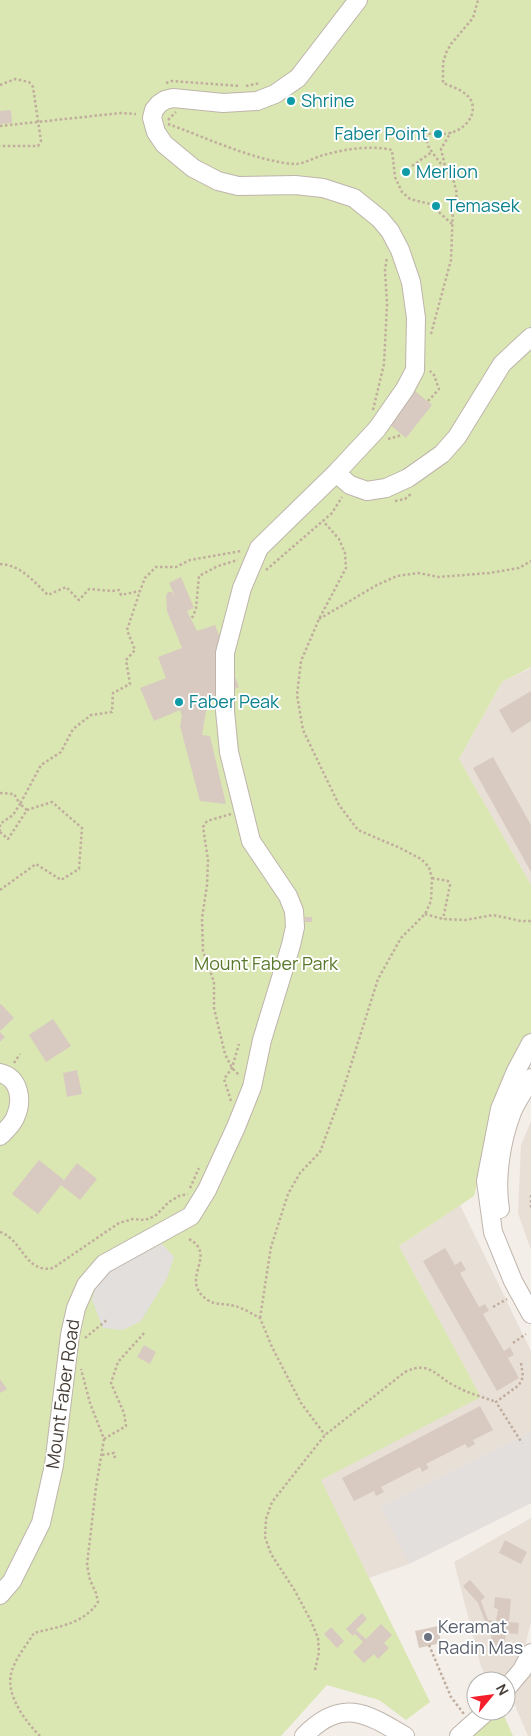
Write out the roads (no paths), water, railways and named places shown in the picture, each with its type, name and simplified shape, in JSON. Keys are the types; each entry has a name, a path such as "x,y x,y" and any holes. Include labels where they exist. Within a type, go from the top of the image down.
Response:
{"street":[{"name":"Mount Faber Road","path":"0,1595 12,1581 41,1522 54,1465 70,1335 76,1308 86,1285 104,1264 191,1216 207,1190 252,1087 262,1040 291,944 294,911 288,896 248,847 229,752 225,710 225,653 242,588 259,548 336,473 377,429 405,389 415,370 416,318 411,282 400,250 390,231 380,219 354,198 323,188 295,185 238,186 218,181 193,168 164,144 156,132 152,118 154,110 159,104 173,98 223,103 257,101 275,94 298,78 358,0"},
{"path":"336,473 350,485 367,491 386,488 408,478 442,454 457,437 502,364 531,337"},
{"path":"531,1043 526,1076 512,1112 501,1154 499,1178 499,1205 504,1234 514,1260 531,1291"},
{"path":"0,1136 15,1119 18,1108 18,1089 16,1083 5,1071"},
{"path":"526,1076 500,1109 486,1181 492,1232 513,1281 531,1314"},
{"path":"516,1677 531,1653"},
{"path":"304,1736 317,1723 327,1717 337,1713 350,1712 375,1718 405,1736"},
{"path":"465,1731 476,1721"}],"place":[{"name":"Shrine","path":"291,101"},
{"name":"Faber Point","path":"438,134"},
{"name":"Merlion","path":"406,172"},
{"name":"Temasek","path":"436,206"},
{"name":"Faber Peak","path":"179,702"},
{"name":"Keramat Radin Mas","path":"428,1637"}],"park label":[{"name":"Mount Faber Park","path":"266,964"}]}
